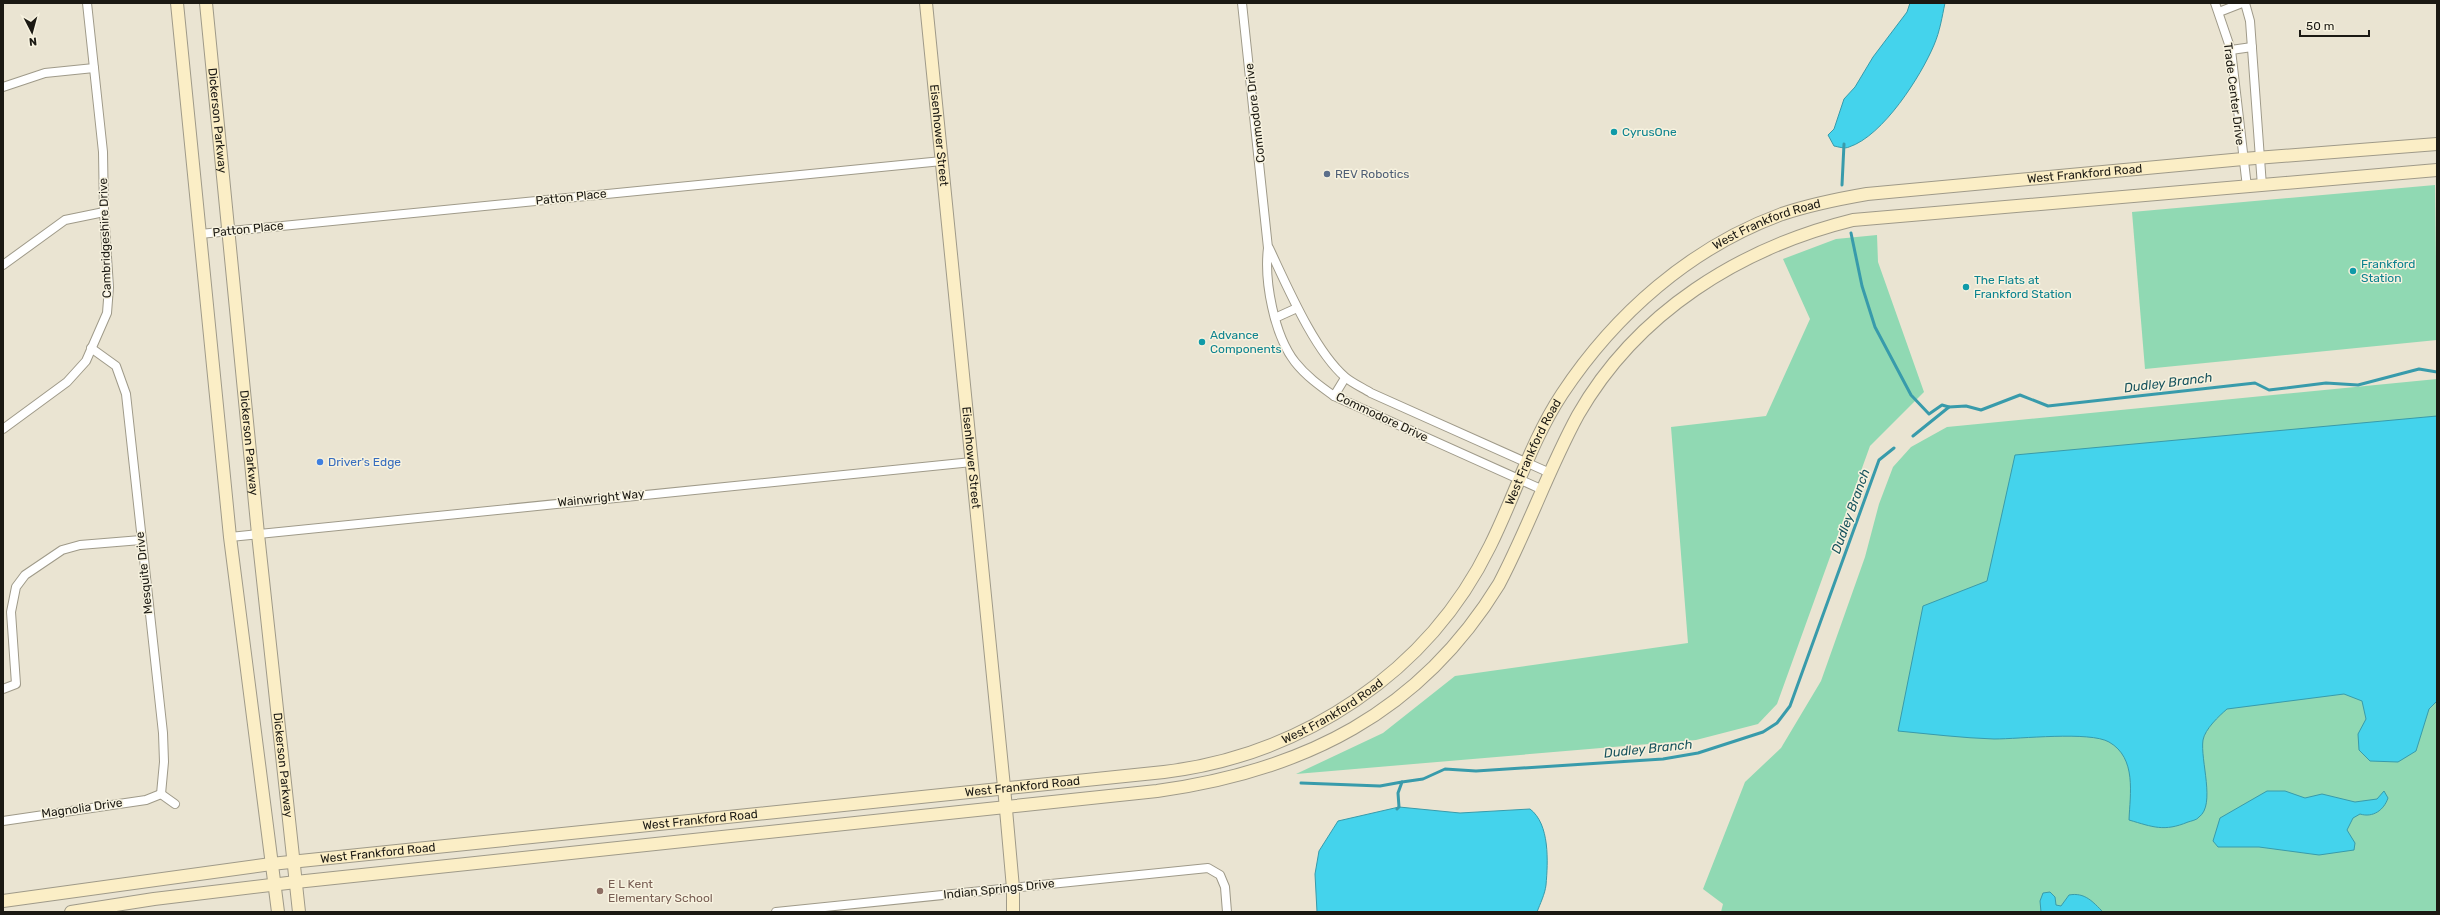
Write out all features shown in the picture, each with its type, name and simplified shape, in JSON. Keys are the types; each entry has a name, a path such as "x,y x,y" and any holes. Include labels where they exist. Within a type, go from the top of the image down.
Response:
{"main road":[{"name":"Dickerson Parkway","path":"177,3 230,537 278,912"},
{"name":"Dickerson Parkway","path":"206,3 258,534 299,912"},
{"name":"Eisenhower Street","path":"926,3 1004,787 1013,888 1013,912"},
{"name":"West Frankford Road","path":"3,901 294,861 1198,768 1234,759 1290,738 1351,705 1378,684 1436,628 1478,569 1520,480 1542,428 1562,394 1604,337 1643,298 1669,277 1698,257 1753,226 1808,207 1867,194 2243,159 2437,144"},
{"name":"West Frankford Road","path":"71,912 154,899 296,882 1006,808 1196,786 1255,772 1329,741 1372,718 1399,699 1445,656 1488,602 1517,550 1550,473 1579,414 1615,363 1655,321 1703,283 1761,250 1820,228 1853,220 2437,170"}],"street":[{"name":"Cambridgeshire Drive","path":"3,429 67,382 86,361 107,313 109,286 104,212 103,152 87,3"},
{"name":"Commodore Drive","path":"1242,3 1268,248 1266,267 1275,318 1294,361 1311,380 1334,396 1543,490"},
{"name":"Trade Center Drive","path":"2215,3 2231,50 2247,187"},
{"path":"2219,12 2242,3"},
{"name":"Trade Center Drive","path":"2245,3 2250,21 2262,186"},
{"path":"2231,50 2252,47"},
{"path":"3,87 45,73 94,68"},
{"name":"Patton Place","path":"200,234 942,161"},
{"path":"3,265 64,220 104,212"},
{"name":"Commodore Drive","path":"1268,248 1297,308 1328,358 1345,378 1371,392 1526,464 1550,473"},
{"path":"1275,318 1297,308"},
{"name":"Mesquite Drive","path":"91,348 116,366 121,376 126,394 162,733 164,776 161,794"},
{"path":"1334,396 1345,378"},
{"name":"Wainwright Way","path":"230,537 972,462"},
{"path":"3,689 16,684 11,612 16,587 25,575 62,550 80,545 141,540"},
{"path":"161,794 175,804"},
{"name":"Magnolia Drive","path":"3,821 146,800 161,794"},
{"name":"Indian Springs Drive","path":"776,912 1208,868 1220,874 1225,887 1227,912"}],"green space":[{"path":"2435,185 2437,340 2145,369 2132,212"},
{"path":"1877,235 1878,262 1924,392 1870,446 1777,704 1758,724 1696,740 1296,774 1383,733 1455,676 1688,643 1671,427 1766,416 1810,319 1783,259 1836,239"},
{"path":"2437,379 2437,912 1721,912 1723,904 1703,889 1745,782 1781,748 1821,681 1865,557 1879,504 1893,467 1911,447 1947,427"}],"water":[{"path":"1910,3 1945,3 1938,34 1928,58 1899,104 1875,131 1862,141 1847,148 1834,146 1828,135 1834,129 1844,99 1855,87 1873,57 1907,12"},
{"path":"2437,416 2437,701 2429,709 2416,751 2398,762 2370,761 2359,750 2358,734 2366,719 2362,701 2344,694 2227,709 2209,727 2203,740 2207,793 2204,811 2194,820 2165,828 2145,825 2129,820 2130,777 2128,767 2124,757 2118,749 2109,742 2100,739 2071,736 1994,739 1898,731 1923,606 1987,581 2015,455"},
{"path":"2267,791 2285,791 2305,798 2322,794 2355,802 2377,799 2384,791 2388,798 2384,806 2374,814 2360,814 2353,818 2347,830 2355,843 2354,850 2319,855 2259,847 2218,847 2213,841 2220,818"},
{"path":"1399,807 1460,813 1530,809 1537,816 1541,824 1547,855 1547,876 1544,895 1537,912 1317,912 1315,874 1319,851 1338,821"},
{"path":"2050,892 2055,897 2056,905 2061,906 2069,895 2075,894 2084,896 2103,912 2041,912 2040,901 2043,893"}],"waterway":[{"path":"1842,185 1844,144"},
{"path":"1851,233 1862,286 1875,327 1911,395 1929,414 1942,405 1949,407"},
{"name":"Dudley Branch","path":"1913,436 1949,407 1966,406 1981,410 2020,395 2048,406 2255,383 2269,390 2326,383 2358,385 2419,369 2437,372"},
{"name":"Dudley Branch","path":"1397,809 1399,807 1398,793 1402,782 1423,779 1445,769 1476,771 1663,759 1698,753 1763,732 1777,723 1790,706 1879,460 1894,448"},
{"path":"1301,783 1380,786 1402,782"}],"place":[{"name":"CyrusOne","path":"1614,132"},
{"name":"REV Robotics","path":"1327,174"},
{"name":"Frankford Station","path":"2353,271"},
{"name":"The Flats at Frankford Station","path":"1966,287"},
{"name":"Advance Components","path":"1202,342"},
{"name":"Driver's Edge","path":"320,462"},
{"name":"E L Kent Elementary School","path":"600,891"}]}
